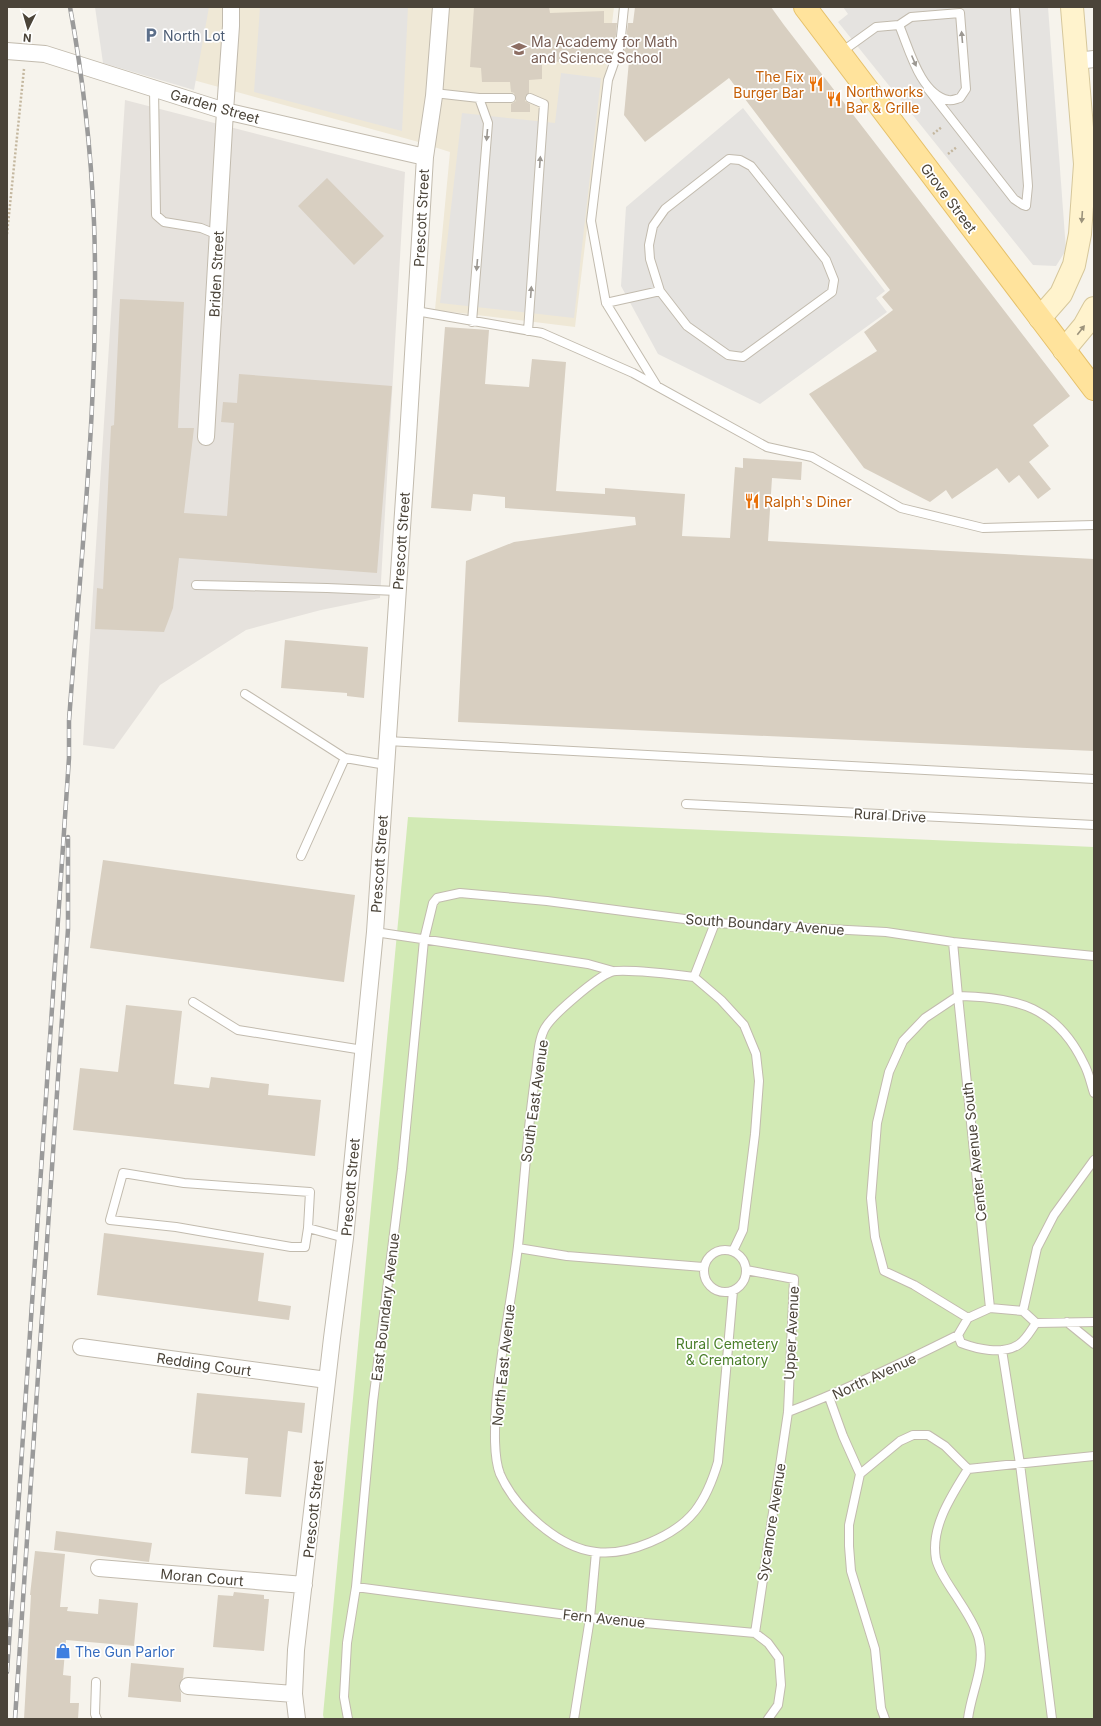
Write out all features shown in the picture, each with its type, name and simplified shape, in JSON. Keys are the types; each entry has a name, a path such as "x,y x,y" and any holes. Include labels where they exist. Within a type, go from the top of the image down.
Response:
{"main road":[{"name":"Grove Street","path":"805,7 839,54 1094,389"},
{"path":"1040,318 1061,294 1074,265 1080,234 1085,164 1085,60 1072,7"},
{"path":"1085,164 1094,199"},
{"path":"1064,350 1084,326 1094,308"}],"street":[{"name":"Briden Street","path":"206,437 225,111 232,26 231,7"},
{"name":"Prescott Street","path":"297,1719 294,1694 296,1650 345,1238 375,932 425,157 434,94 441,7"},
{"name":"Garden Street","path":"7,51 45,54 225,111 425,157"},
{"name":"Redding Court","path":"81,1348 327,1380"},
{"name":"Moran Court","path":"99,1568 304,1585"},
{"path":"188,1686 294,1694"}],"lane":[{"path":"624,7 620,46 608,80 591,221 606,304 657,387"},
{"path":"899,25 918,72 928,89 1014,199 1026,206 1028,186 1015,10"},
{"path":"839,54 876,27 899,25 912,17 960,13 966,88 960,98 949,101 928,89"},
{"path":"154,89 156,215 164,222 201,228 218,235"},
{"path":"434,94 479,98 511,98"},
{"path":"472,322 488,123 479,98"},
{"path":"528,331 544,104 530,98"},
{"path":"729,160 740,160 751,166 826,260 834,280 832,292 743,357 728,355 687,326 660,291 650,258 649,245 653,226 665,209 729,160"},
{"path":"606,304 660,291"},
{"path":"416,311 472,322 542,333 634,373 767,447 812,457 901,508 983,528 1094,525"},
{"path":"196,585 397,591"},
{"path":"245,694 345,758 386,765"},
{"path":"387,741 1094,779"},
{"path":"302,856 345,758"},
{"name":"Rural Drive","path":"686,804 1094,825"},
{"name":"South Boundary Avenue","path":"437,898 460,893 547,901 715,923 886,932 953,942 1094,956"},
{"name":"East Boundary Avenue","path":"348,1719 344,1697 347,1643 356,1587 374,1402 402,1169 424,940 433,903 437,898"},
{"path":"694,977 715,923"},
{"path":"375,932 588,964 613,971 694,977 721,1000 744,1025 756,1054 759,1081 755,1134 743,1230 733,1251"},
{"name":"Center Avenue South","path":"953,942 990,1308"},
{"name":"South East Avenue","path":"518,1248 533,1092 541,1040 545,1027 559,1011 584,990 613,971"},
{"path":"968,1318 914,1285 884,1271 875,1237 871,1198 877,1123 889,1072 903,1040 925,1018 958,996 1003,998 1028,1006 1051,1020 1068,1036 1081,1059 1094,1093"},
{"path":"193,1002 238,1030 363,1050"},
{"path":"1023,1311 1037,1248 1054,1215 1094,1160"},
{"path":"123,1173 184,1183 310,1192 308,1228 306,1247 291,1247 176,1227 110,1220 123,1173"},
{"path":"308,1228 345,1238"},
{"path":"518,1248 567,1256 703,1267"},
{"name":"North East Avenue","path":"518,1248 496,1405 495,1449 499,1472 515,1500 540,1527 573,1545 596,1552"},
{"path":"720,1250 733,1251 743,1259 746,1270 743,1283 733,1291 724,1293 715,1290 708,1284 704,1276 703,1267 709,1256 720,1250"},
{"name":"Upper Avenue","path":"746,1270 794,1279 788,1412"},
{"path":"574,1719 590,1618 596,1552 624,1550 652,1542 676,1528 695,1511 712,1482 718,1462 733,1291"},
{"path":"1036,1323 1028,1336 1018,1345 1002,1350 974,1348 960,1343 958,1335 968,1318 990,1308 1023,1311 1036,1323 1094,1322"},
{"path":"1067,1322 1094,1344"},
{"name":"North Avenue","path":"788,1412 829,1397 958,1335"},
{"path":"1002,1350 1020,1464 1052,1719"},
{"path":"829,1397 843,1436 860,1474 849,1525 848,1546 850,1571 875,1649 881,1708 885,1719"},
{"name":"Sycamore Avenue","path":"755,1633 788,1412"},
{"path":"860,1474 900,1441 913,1435 928,1435 945,1446 968,1469"},
{"path":"968,1469 1094,1456"},
{"path":"968,1469 954,1492 939,1525 935,1544 936,1560 942,1575 970,1619 979,1638 982,1658 968,1719"},
{"name":"Fern Avenue","path":"356,1587 590,1618 755,1633"},
{"path":"755,1633 768,1643 779,1658 781,1685 778,1705 768,1719"},
{"path":"96,1682 95,1714 97,1719"}],"path":[{"path":"7,234 25,53"}],"shaded area":[{"name":"North Lot","path":"95,7 209,7 194,90 103,63"},
{"path":"96,7 614,7 575,327 435,310 450,152 106,56"},
{"path":"260,7 408,7 402,131 254,92"},
{"path":"843,7 1048,7 1066,250 1056,266 1033,265 838,22 848,14"},
{"path":"561,73 601,78 574,318 440,303 462,113 555,123"},
{"path":"125,100 405,172 380,598 321,610 246,630 160,685 114,749 83,745"},
{"path":"743,108 885,291 876,298 887,312 760,404 658,354 621,286 626,207"}],"green space":[{"name":"Rural Cemetery & Crematory","path":"408,817 1094,847 1094,1719 324,1719 323,1715"}],"building":[{"path":"474,7 549,7 550,13 604,11 604,23 617,23 615,45 609,61 542,62 542,79 529,80 529,93 525,96 525,101 530,104 530,112 511,112 511,104 516,101 516,98 514,93 511,92 510,82 482,82 481,68 470,67"},
{"path":"635,7 771,7 1070,396 1033,425 1049,446 1029,462 1051,489 1038,499 1019,475 1009,483 997,468 952,499 946,490 930,502 864,468 809,394 877,351 864,332 893,310 882,297 890,290 729,78 645,142 624,115 629,61 621,61 625,47 628,23 633,23"},
{"path":"327,178 384,236 354,265 298,206"},
{"path":"120,299 184,302 178,428 194,428 184,513 227,516 234,423 221,422 223,402 237,403 239,374 392,386 377,573 179,558 173,608 164,632 95,629 97,588 103,589 111,426 114,425"},
{"path":"445,327 489,330 485,384 529,387 532,359 566,362 556,491 605,494 605,488 685,494 682,536 730,538 735,467 743,468 743,458 802,462 801,480 772,478 768,541 1094,559 1094,751 458,722 466,561 514,542 636,525 635,517 505,508 505,497 473,494 471,511 431,508"},
{"path":"285,640 368,647 364,698 347,696 347,693 281,688"},
{"path":"103,860 355,895 344,982 90,948"},
{"path":"126,1005 182,1011 174,1084 209,1088 211,1077 269,1084 268,1095 321,1100 315,1156 73,1130 80,1068 118,1072"},
{"path":"104,1233 264,1253 258,1301 291,1306 289,1320 97,1295"},
{"path":"197,1393 305,1403 302,1433 288,1431 281,1497 245,1494 248,1458 191,1453"},
{"path":"56,1531 152,1543 149,1562 54,1550"},
{"path":"35,1551 65,1554 60,1607 68,1607 67,1611 98,1614 99,1599 138,1603 134,1646 66,1640 63,1675 71,1676 70,1703 79,1703 78,1719 24,1719 30,1595"},
{"path":"234,1592 264,1595 264,1599 269,1599 264,1651 213,1647 218,1595 233,1596"},
{"path":"131,1663 184,1668 183,1678 179,1685 181,1702 128,1697"}],"railway":[{"path":"7,1672 69,758 69,721 84,534 92,409 95,284 94,222 89,141 83,87 70,7"},
{"path":"15,1719 68,929 68,837"}],"place":[{"name":"North Lot","path":"151,35"},
{"name":"Ma Academy for Math and Science School","path":"519,49"},
{"name":"The Fix Burger Bar","path":"816,84"},
{"name":"Northworks Bar & Grille","path":"834,99"},
{"name":"Ralph's Diner","path":"752,501"},
{"name":"The Gun Parlor","path":"63,1651"}]}
